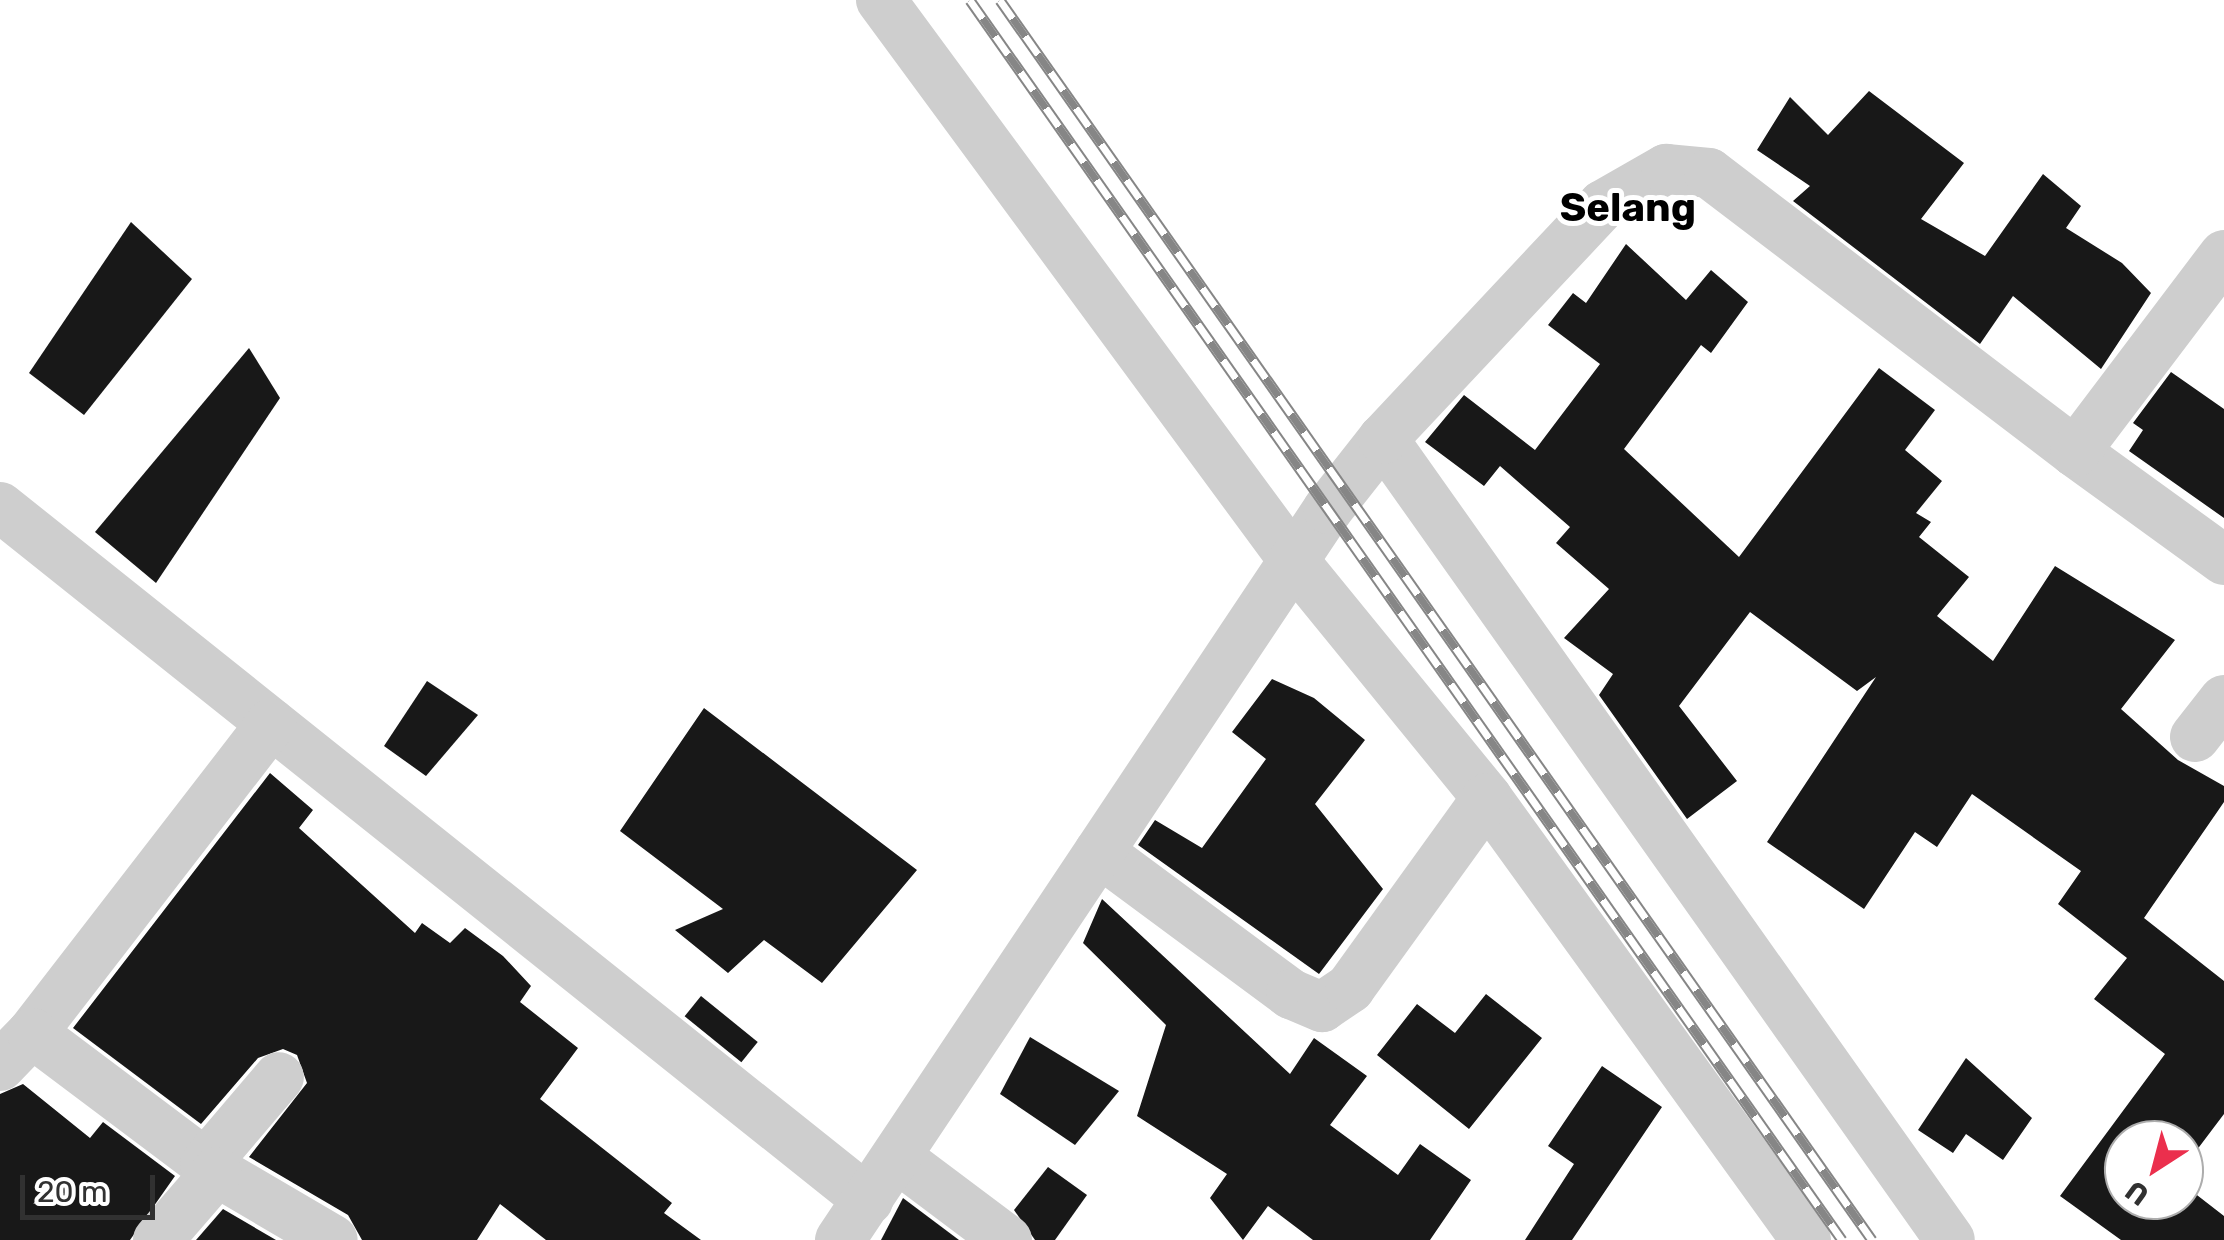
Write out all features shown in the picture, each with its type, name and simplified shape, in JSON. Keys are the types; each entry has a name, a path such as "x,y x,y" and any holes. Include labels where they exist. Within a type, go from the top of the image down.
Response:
{"street":[{"path":"881,0 1294,561 1486,798 1806,1240"},
{"path":"0,507 271,724 854,1220 899,1159 1294,561 1383,439 1603,205 1666,169 1710,173 1741,192 2075,452 2224,560"},
{"path":"2075,452 2224,255"},
{"path":"1383,439 1950,1240"},
{"path":"271,724 16,1050 333,1240"},
{"path":"1099,852 1290,994 1322,1007 1350,988 1486,798"},
{"path":"158,1240 280,1077"},
{"path":"899,1159 1007,1240"}],"building":[{"path":"1869,91 1964,163 1921,219 1985,256 2043,174 2081,206 2066,228 2122,263 2151,293 2101,369 2013,296 1980,344 1793,201 1810,186 1757,150 1790,97 1828,135"},
{"path":"131,222 192,279 84,415 29,373"},
{"path":"1626,244 1686,300 1711,270 1748,302 1711,353 1701,345 1624,449 1739,557 1879,368 1935,410 1905,450 1942,481 1916,513 1931,522 1919,537 1969,577 1937,616 1993,661 2055,566 2175,640 2121,709 2178,760 2224,786 2224,802 2144,918 2224,981 2224,1114 2204,1140 2204,1120 2116,1120 2165,1054 2094,999 2127,958 2058,904 2081,871 1972,794 1937,847 1915,832 1864,909 1767,842 1876,677 1857,691 1750,612 1679,706 1737,781 1687,819 1599,695 1613,674 1564,638 1609,589 1556,543 1570,527 1500,466 1484,486 1425,442 1464,395 1535,450 1600,364 1548,325 1573,293 1586,303"},
{"path":"249,348 280,398 156,583 95,532"},
{"path":"2171,372 2224,409 2224,518 2129,451 2143,430 2133,423"},
{"path":"1272,679 1314,698 1365,740 1315,804 1383,889 1319,974 1138,845 1155,820 1202,848 1266,759 1232,732"},
{"path":"427,681 478,715 426,776 384,746"},
{"path":"704,708 917,870 822,983 764,940 728,973 675,930 723,909 620,831"},
{"path":"270,773 313,810 299,828 415,933 422,923 450,943 465,928 503,956 531,986 520,1002 578,1048 540,1099 672,1203 664,1213 701,1240 546,1240 500,1204 477,1240 362,1240 348,1215 249,1157 307,1083 297,1055 283,1049 258,1058 201,1124 73,1028"},
{"path":"1102,899 1290,1074 1314,1038 1367,1076 1330,1125 1398,1175 1420,1144 1471,1180 1430,1240 1313,1240 1268,1206 1243,1240 1210,1198 1227,1174 1137,1116 1166,1025 1083,943"},
{"path":"1486,994 1542,1038 1469,1129 1377,1055 1417,1004 1455,1033"},
{"path":"701,996 758,1042 741,1062 685,1016"},
{"path":"1030,1037 1119,1091 1075,1145 1000,1094"},
{"path":"1966,1058 2032,1118 2003,1160 1966,1134 1953,1153 1918,1130"},
{"path":"1602,1066 1662,1107 1572,1240 1525,1240 1574,1164 1548,1146"},
{"path":"23,1084 90,1138 103,1122 175,1176 130,1240 0,1240 0,1094"},
{"path":"2104,1136 2104,1220 2204,1220 2204,1200 2224,1216 2224,1240 2121,1240 2060,1196"},
{"path":"1048,1167 1087,1195 1055,1240 1035,1240 1014,1210"},
{"path":"903,1198 959,1240 881,1240"},
{"path":"223,1209 276,1240 196,1240"}],"railway":[{"path":"970,0 1842,1240"},
{"path":"1000,0 1872,1240"}],"district":[{"name":"Selang","path":"1628,208"}]}
